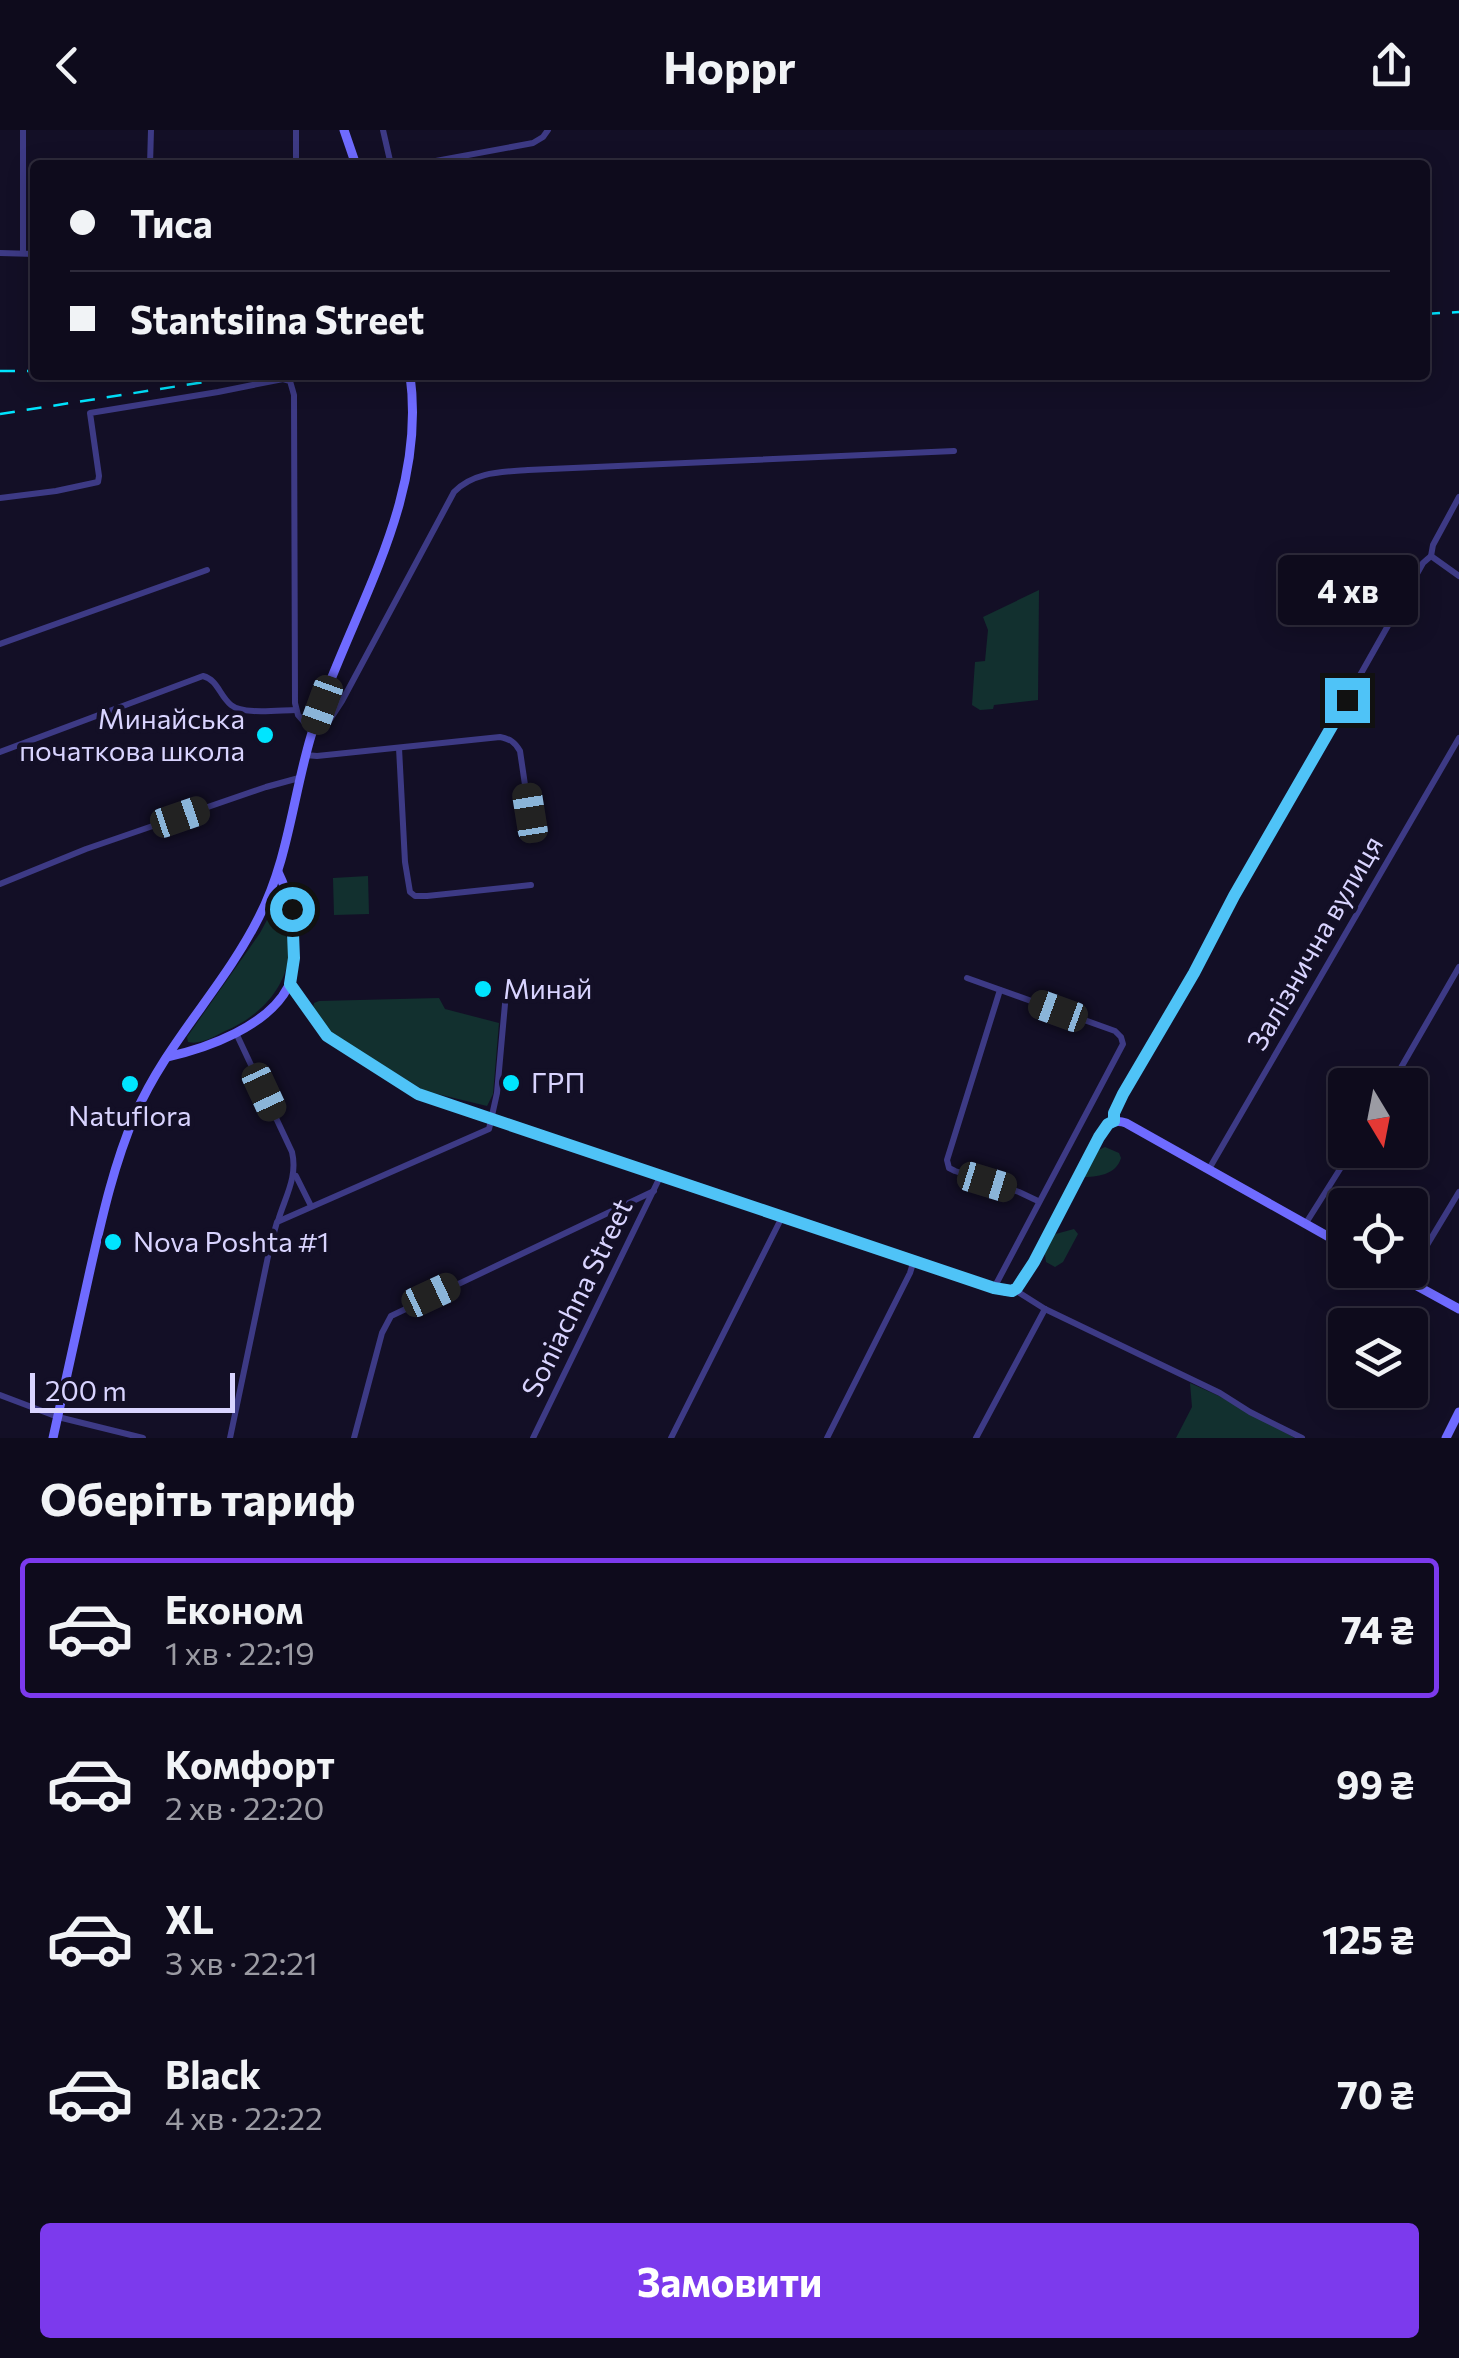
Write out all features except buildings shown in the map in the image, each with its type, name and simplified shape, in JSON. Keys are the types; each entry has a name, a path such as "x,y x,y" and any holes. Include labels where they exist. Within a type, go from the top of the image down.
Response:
{"street":[{"path":"23,130 24,253"},
{"path":"150,160 151,130"},
{"path":"296,130 296,160"},
{"path":"344,130 354,160"},
{"path":"383,130 390,160"},
{"path":"441,160 533,143 548,130"},
{"path":"0,254 30,254"},
{"path":"0,498 98,482 90,412 278,380"},
{"path":"284,380 293,386 296,710 312,731"},
{"path":"54,1438 111,1186 134,1118 168,1056 253,929 278,872 312,731 402,500 411,436 411,380"},
{"path":"312,731 329,721 342,701 454,492 473,478 528,470 954,450"},
{"path":"1114,1121 1118,1104 1431,556 1433,544 1459,497"},
{"path":"1431,556 1459,576"},
{"path":"0,644 207,570"},
{"path":"0,752 203,676 210,678 237,708 296,710"},
{"path":"305,755 500,737 516,744 520,752 533,839"},
{"name":"Залізнична вулиця","path":"1209,1169 1459,738"},
{"path":"399,748 410,892 428,896 531,885"},
{"path":"0,884 86,849 299,778"},
{"path":"168,1056 198,1050 236,1033 265,1014 290,984 294,923 288,893 278,872"},
{"path":"1401,1068 1459,967"},
{"path":"967,978 1115,1031 1123,1044 994,1288"},
{"path":"290,984 334,1042 418,1094 994,1288 1014,1290 1045,1310 1220,1393 1302,1438"},
{"path":"1000,990 947,1160 955,1172 1038,1201"},
{"path":"278,1222 489,1129 497,1093 505,1004"},
{"path":"236,1033 292,1152 295,1174 311,1206"},
{"path":"1014,1290 1034,1262 1099,1137 1114,1121 1126,1123 1328,1236"},
{"path":"1306,1223 1341,1168"},
{"path":"230,1438 270,1247 295,1174"},
{"name":"Soniachna Street","path":"533,1438 660,1177"},
{"path":"354,1438 382,1333 391,1316 654,1191"},
{"path":"1428,1243 1459,1192"},
{"path":"671,1438 782,1217"},
{"path":"827,1438 914,1260"},
{"path":"1420,1288 1459,1310"},
{"path":"976,1438 1045,1310"},
{"path":"0,1395 58,1417 143,1438"},
{"path":"1446,1438 1459,1412"}],"green space":[{"path":"1039,590 1038,700 980,710 972,705 975,662 985,661 988,630 983,617"},
{"path":"368,876 369,914 334,915 333,878"},
{"path":"275,905 282,909 289,948 278,988 260,1009 238,1025 207,1040 188,1042 187,1037 260,933"},
{"path":"439,998 445,1009 499,1023 493,1094 487,1106 425,1091 330,1033 313,1008 319,1001"},
{"path":"1105,1147 1119,1153 1119,1164 1105,1174 1081,1177 1096,1151"},
{"path":"1074,1229 1078,1234 1063,1262 1055,1267 1046,1262 1044,1248 1052,1235"},
{"path":"1190,1383 1295,1438 1176,1438 1192,1407"}],"railway":[{"path":"1430,314 1459,312"},
{"path":"0,371 30,371"},
{"path":"0,414 217,380"}],"place":[{"name":"Минайська початкова школа","path":"265,735"},
{"name":"Минай","path":"483,989"},
{"name":"ГРП","path":"511,1083"},
{"name":"Natuflora","path":"130,1084"},
{"name":"Nova Poshta #1","path":"113,1242"}],"route":[{"path":"292,909 294,958 290,984 327,1036 409,1089 660,1177 1012,1291 1034,1262 1099,1137 1114,1121 1123,1094 1347,700"}]}
